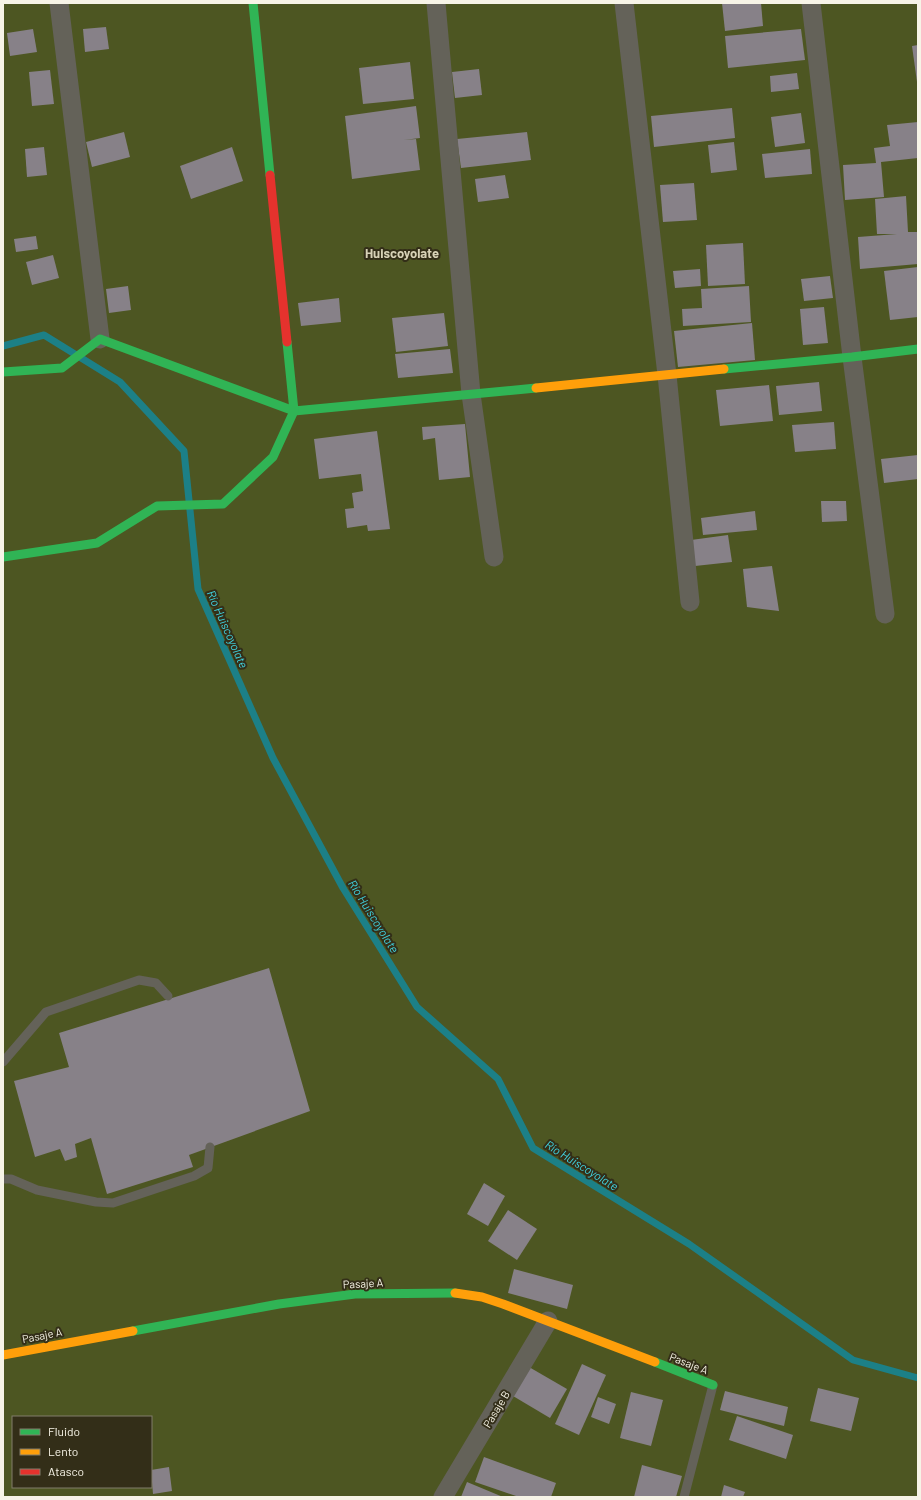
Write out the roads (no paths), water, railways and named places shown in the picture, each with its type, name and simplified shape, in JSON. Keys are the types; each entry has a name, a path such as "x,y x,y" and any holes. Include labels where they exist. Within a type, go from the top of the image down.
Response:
{"street":[{"path":"59,3 95,343"},
{"path":"3,557 97,543 157,506 223,504 273,457 294,411 253,3"},
{"path":"436,3 471,394 494,557"},
{"path":"624,3 667,375 690,602"},
{"path":"812,3 852,357 885,614"},
{"path":"3,372 62,368 95,343"},
{"path":"95,343 294,411 918,350"},
{"name":"Pasaje A","path":"3,1355 279,1304 355,1294 455,1294 482,1297 713,1385"},
{"name":"Pasaje B","path":"443,1497 548,1321"}],"lane":[{"path":"3,1062 46,1012 139,980 156,983 168,996"},
{"path":"3,1178 11,1179 37,1190 96,1202 113,1203 194,1176 208,1168 210,1147"},
{"path":"684,1497 713,1385"}],"waterway":[{"name":"Río Huiscoyolate","path":"3,346 44,335 120,382 184,451 198,589 273,758 343,888 417,1007 498,1079 533,1148 689,1244 853,1360 918,1378"}],"district":[{"name":"Huiscoyolate","path":"402,253"}]}
